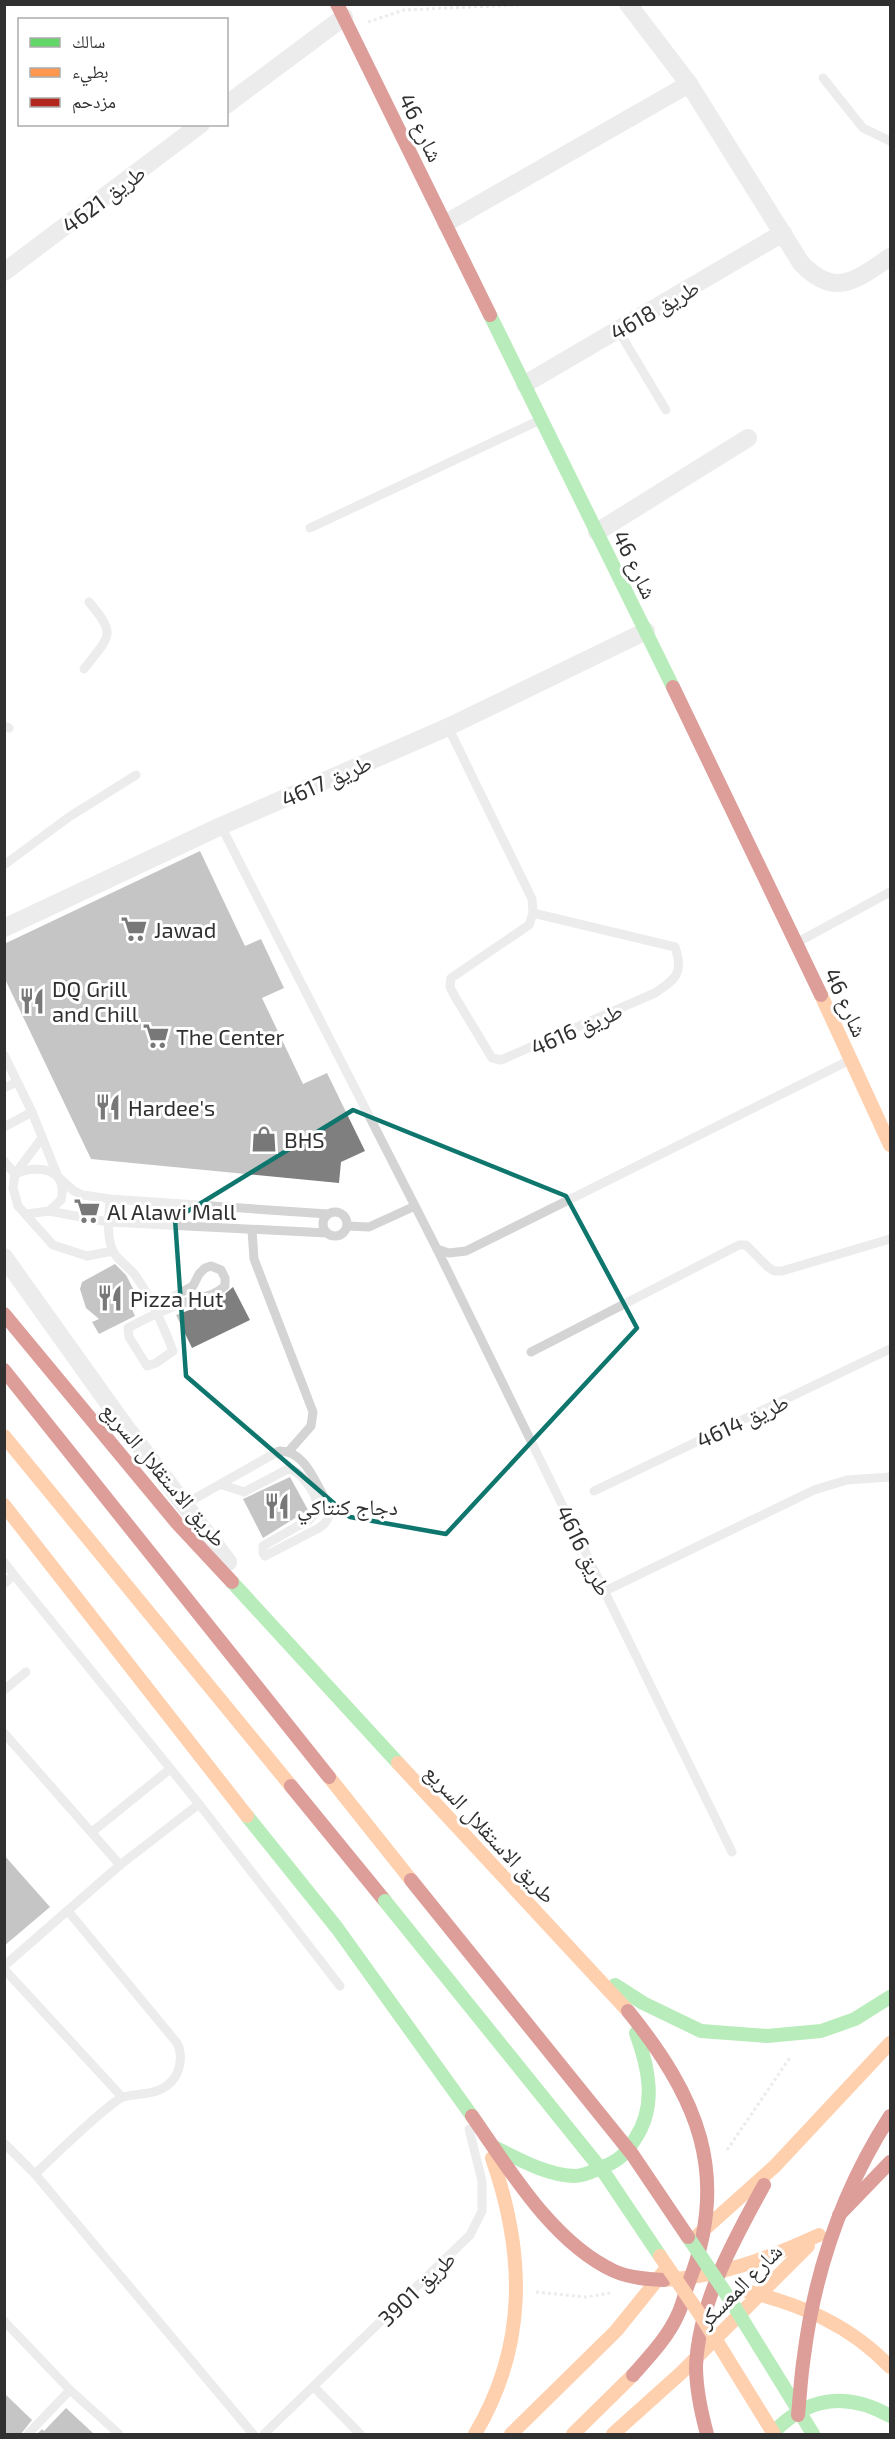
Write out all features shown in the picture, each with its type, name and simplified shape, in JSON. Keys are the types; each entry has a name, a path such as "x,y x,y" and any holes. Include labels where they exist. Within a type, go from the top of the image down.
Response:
{"main road":[{"name":"شارع 46","path":"343,17 646,631 891,1145"},
{"name":"طريق الاستقلال السريع","path":"4,1314 177,1523 590,1968 675,2073 699,2130 707,2177 705,2228 678,2315 661,2342 573,2434"},
{"path":"4,1370 632,2154 731,2301 813,2434"},
{"path":"4,1436 605,2174 703,2319 773,2434 785,2420 798,2411 827,2401 857,2401 891,2416"},
{"path":"4,1505 337,1928 524,2189 548,2217 584,2252 617,2272 636,2278 689,2283 759,2294 820,2314 847,2329 878,2353 891,2367"},
{"path":"590,1968 643,2004 701,2031 767,2036 821,2031 855,2019 891,1997"},
{"path":"494,2147 550,2171 575,2176 592,2172 620,2159 645,2123 650,2101 650,2080 642,2050 625,2009"},
{"path":"511,2434 616,2331 657,2279 705,2228 775,2166 891,2043"},
{"path":"798,2434 804,2347 823,2264 851,2184 877,2135 891,2116"},
{"path":"475,2434 490,2408 506,2368 518,2272 500,2178 480,2127"},
{"name":"شارع المعسكر","path":"613,2434 697,2357 891,2162"},
{"path":"707,2434 700,2398 697,2357 714,2287 735,2238 775,2166"},
{"path":"616,2331 689,2283 784,2252 819,2235"}],"street":[{"path":"628,4 689,84 801,263 814,276 831,283 850,282 891,257"},
{"path":"228,103 343,17"},
{"path":"446,223 689,84"},
{"name":"طريق 4621","path":"4,272 198,126"},
{"name":"طريق 4618","path":"525,384 783,233"},
{"path":"597,532 748,438"},
{"name":"طريق 4617","path":"4,927 221,826 448,727 646,631"},
{"path":"4,1257 124,1425 249,1591 262,1617"}],"lane":[{"path":"823,78 863,128 891,141"},
{"path":"618,330 666,410"},
{"path":"310,528 542,419"},
{"path":"84,669 107,638 108,630 106,622 89,602"},
{"path":"448,727 532,899 533,914"},
{"path":"4,865 69,818 136,775"},
{"name":"طريق 4616","path":"221,826 437,1249 732,1852"},
{"path":"796,943 891,892"},
{"name":"طريق 4616","path":"533,914 675,947 680,962 674,980 655,993 501,1060 495,1060 454,995 450,987 451,978 528,925 533,914"},
{"path":"4,1055 32,1112 62,1184 61,1200 50,1211"},
{"path":"437,1249 449,1253 466,1251 850,1059"},
{"path":"4,1088 17,1082"},
{"path":"4,1126 32,1112"},
{"path":"42,1138 15,1174 13,1188 15,1200 53,1245 87,1257 113,1251"},
{"path":"4,1161 15,1174"},
{"path":"15,1174 32,1168 42,1169 58,1177 74,1191 83,1195 110,1199 340,1213 346,1219 347,1226 339,1235 108,1222 50,1211 27,1214"},
{"path":"110,1199 108,1222 113,1251 133,1273 155,1311 172,1351 164,1359 148,1367 127,1332 128,1328 155,1311 193,1286 205,1268 211,1266 221,1270 225,1278 225,1286 218,1293 155,1311"},
{"path":"347,1226 369,1227 415,1206"},
{"path":"224,1228 226,1207"},
{"path":"282,1231 284,1211"},
{"path":"327,1233 324,1230 323,1221 328,1214"},
{"path":"252,1230 254,1259 313,1412 311,1426 289,1451"},
{"path":"531,1352 739,1245 746,1245 774,1271 782,1271 891,1239"},
{"name":"طريق 4614","path":"594,1491 891,1349"},
{"path":"185,1504 220,1484 279,1451 289,1451 302,1460 327,1502 330,1509 329,1517 319,1528 269,1556 263,1553 263,1546 310,1520 315,1514 316,1500 300,1473 288,1469 244,1491 220,1484"},
{"path":"605,1591 814,1491 847,1480 891,1477"},
{"path":"4,1562 199,1803 340,1986"},
{"path":"4,1584 14,1575"},
{"path":"4,1690 26,1672"},
{"path":"4,1733 120,1865"},
{"path":"92,1832 170,1769"},
{"path":"122,2097 4,1968 120,1865 199,1803"},
{"path":"35,2174 122,2097 145,2095 159,2090 171,2082 179,2067 180,2049 68,1911"},
{"name":"طريق 3901","path":"264,2434 470,2235 482,2211 482,2181 464,2104"},
{"path":"4,2143 35,2174 253,2434"},
{"path":"4,2321 70,2390 119,2434"},
{"path":"314,2387 360,2434"},
{"path":"28,2434 70,2390"}],"path":[{"path":"404,10 405,4"},
{"path":"343,17 404,10 538,4"},
{"path":"707,2177 760,2105 807,2032"},
{"path":"516,2290 597,2296 608,2293 636,2278"}],"highlighted area":[{"path":"353,1110 566,1196 637,1328 446,1534 350,1517 186,1376 175,1219"}],"building":[{"name":"The Center","path":"200,851 245,946 261,939 284,988 262,998 303,1084 327,1073 365,1151 341,1162 339,1183 91,1159 4,977 4,944"},
{"name":"Pizza Hut","path":"115,1264 126,1275 139,1300 130,1305 135,1316 99,1334 92,1322 99,1319 86,1308 80,1289 82,1282"},
{"path":"233,1287 250,1320 192,1348 176,1315 219,1299"},
{"name":"دجاج كنتاكي","path":"290,1477 308,1510 263,1538 243,1499"},
{"path":"4,1855 50,1907 4,1946"},
{"path":"4,2393 32,2420 21,2434 4,2434"},
{"path":"66,2408 94,2434 37,2434 42,2429 44,2431"}],"traffic: fast":[{"path":"490,315 673,687"},
{"path":"232,1582 398,1763"},
{"path":"247,1816 337,1928 472,2116"},
{"path":"385,1901 605,2174 660,2256"},
{"path":"615,1985 643,2003 701,2031 767,2036 821,2031 855,2019 890,1997"},
{"path":"496,2148 544,2170 574,2176 590,2172 619,2159 629,2148 642,2126 648,2100 647,2073 636,2033"},
{"path":"688,2237 731,2301 813,2434"},
{"path":"772,2434 799,2412 813,2405 827,2402 858,2403 890,2416"}],"traffic: slow":[{"path":"821,995 890,1145"},
{"path":"4,1436 291,1786"},
{"path":"4,1505 247,1816"},
{"path":"398,1763 628,2011"},
{"path":"329,1777 411,1880"},
{"path":"698,2235 775,2166 890,2043"},
{"path":"475,2434 505,2367 516,2298 511,2229 492,2158"},
{"path":"664,2280 724,2271 819,2235"},
{"path":"613,2434 681,2373 808,2246"},
{"path":"660,2256 703,2319 774,2434"},
{"path":"511,2434 616,2331 666,2269"},
{"path":"746,2291 824,2318 858,2339 890,2367"},
{"path":"573,2434 633,2375"}],"traffic: jam":[{"path":"337,4 490,315"},
{"path":"673,687 821,995"},
{"path":"4,1314 177,1523 232,1582"},
{"path":"4,1370 329,1777"},
{"path":"291,1786 385,1901"},
{"path":"411,1880 632,2154 688,2237"},
{"path":"628,2011 673,2074 689,2106 700,2138 706,2171 707,2206 701,2243 679,2312 665,2337 633,2375"},
{"path":"472,2116 534,2203 571,2242 614,2271 632,2277 664,2280"},
{"path":"798,2415 809,2324 824,2262 845,2201 858,2172 890,2116"},
{"path":"839,2215 890,2162"},
{"path":"707,2434 696,2375 704,2318 730,2249 764,2185"}],"place":[{"name":"Jawad","path":"134,929"},
{"name":"DQ Grill and Chill","path":"32,1001"},
{"name":"The Center","path":"156,1036"},
{"name":"Hardee's","path":"108,1107"},
{"name":"BHS","path":"264,1139"},
{"name":"Al Alawi Mall","path":"87,1211"},
{"name":"Pizza Hut","path":"110,1298"},
{"name":"دجاج كنتاكي","path":"277,1506"}]}
